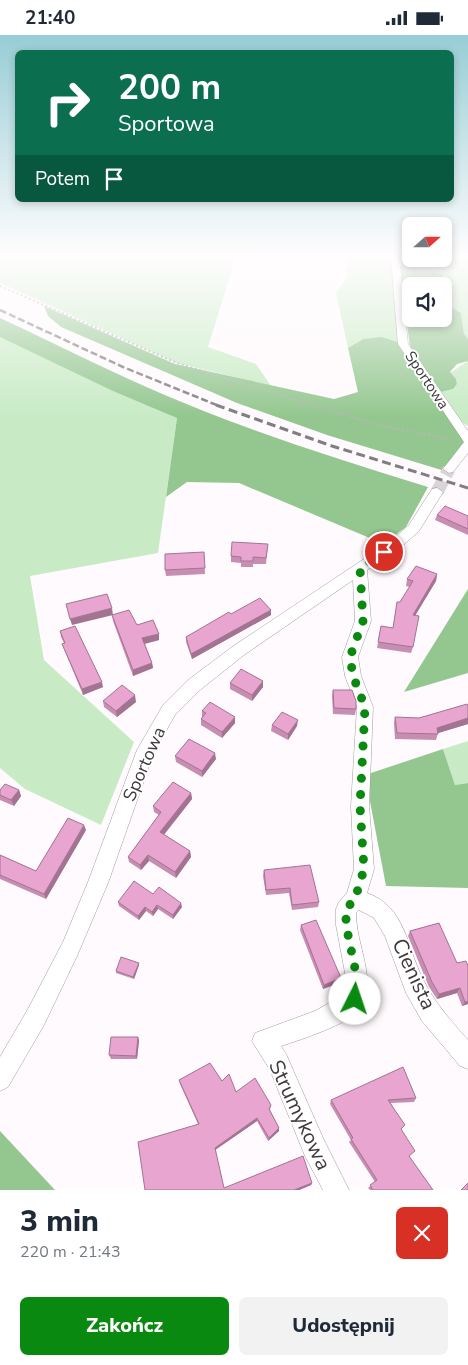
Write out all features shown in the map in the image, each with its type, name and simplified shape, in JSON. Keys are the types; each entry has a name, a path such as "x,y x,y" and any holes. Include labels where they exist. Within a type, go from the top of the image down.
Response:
{"street":[{"name":"Sportowa","path":"399,310 402,343 465,442"},
{"path":"449,469 465,442"},
{"name":"Sportowa","path":"0,1079 10,1065 36,1017 70,949 98,883 146,751 169,710 194,685 238,651 396,544 414,528 437,492"},
{"path":"355,899 364,869 360,806 365,707 353,676 350,657 363,621 360,568"},
{"name":"Strumykowa","path":"336,1190 314,1147 278,1062 263,1041 318,1021 342,1010 355,999 357,978 346,925 346,909 355,899"},
{"name":"Cienista","path":"355,899 368,903 381,911 393,931 414,985 426,1006 468,1058"}],"path":[{"path":"57,310 177,363 378,425 465,442"}],"green space":[{"path":"46,310 53,310 175,364 334,399 358,392 348,348 363,339 382,337 403,344 468,440 448,472 327,435 237,403 61,327 48,316"},
{"path":"60,310 219,310 208,347 256,364 271,386 177,363"},
{"path":"340,310 399,310 403,344 363,339 348,348"},
{"path":"452,310 456,310 461,313 464,334 468,339 468,361 457,364 450,372 456,379 457,384 453,389 441,392 410,347 407,327 452,327"},
{"path":"455,310 468,310 468,339 464,334 461,314"},
{"path":"0,318 141,385 218,417 308,449 428,487 406,527 384,544 239,483 187,482 166,497 177,418 113,391 0,337"},
{"path":"0,337 177,418 158,553 30,576 44,660 134,742 101,825 25,789 0,768"},
{"path":"468,361 468,426 462,422 441,392 453,389 457,384 456,379 450,373"},
{"path":"468,589 468,673 404,692"},
{"path":"468,741 468,783 455,785 443,749"},
{"path":"443,749 455,785 468,783 468,888 386,886 365,775"},
{"path":"0,1131 55,1190 0,1190"}],"building":[{"path":"445,506 468,516 468,529 437,515"},
{"path":"232,542 268,544 266,558 253,557 253,561 241,561 241,557 231,556"},
{"path":"204,552 205,568 165,570 165,554"},
{"path":"416,566 437,574 413,615 419,616 413,647 378,642 381,626 393,628 397,602 400,602 413,581 407,579"},
{"path":"107,594 112,608 70,619 66,604"},
{"path":"260,598 271,610 191,654 186,637 229,612 231,614"},
{"path":"129,610 137,625 153,620 159,634 142,638 152,663 133,670 112,615"},
{"path":"75,626 102,682 82,689 62,644 65,643 60,631"},
{"path":"241,669 263,681 252,695 230,683"},
{"path":"122,685 135,695 116,711 103,701"},
{"path":"333,690 352,690 356,701 356,709 334,708"},
{"path":"210,702 235,717 222,732 201,719 206,713 202,711"},
{"path":"467,704 468,718 437,728 438,734 397,733 395,717 419,718"},
{"path":"282,712 298,720 288,734 272,725"},
{"path":"189,739 215,753 202,771 175,756"},
{"path":"173,782 191,793 160,832 190,851 175,872 148,855 140,865 128,857 161,812 153,806"},
{"path":"5,784 19,790 11,800 0,795 0,790"},
{"path":"68,818 84,825 44,894 0,875 0,855 36,871"},
{"path":"310,865 319,902 292,905 290,888 266,890 264,870"},
{"path":"134,881 153,894 159,887 181,903 173,915 157,905 152,912 145,907 138,916 118,902"},
{"path":"316,920 341,978 324,985 301,925"},
{"path":"439,923 457,963 466,961 468,966 468,1001 465,1002 460,988 439,994 410,931"},
{"path":"121,957 139,963 133,977 116,971"},
{"path":"111,1037 138,1037 136,1056 109,1055"},
{"path":"210,1063 222,1081 229,1074 236,1092 255,1078 271,1105 269,1109 279,1128 269,1138 257,1118 215,1148 224,1188 303,1156 312,1183 294,1190 145,1190 138,1142 199,1124 179,1080"},
{"path":"403,1067 416,1098 388,1100 405,1125 401,1129 415,1151 409,1156 433,1190 373,1190 370,1185 377,1180 351,1139 353,1138 331,1100"},
{"path":"468,1183 468,1190 461,1190"}],"tunnel":[{"path":"437,492 449,469"}],"railway":[{"path":"0,310 123,367 219,406"},
{"path":"216,405 332,446 468,488"}],"route":[{"path":"355,999 357,978 346,925 346,909 355,899 364,869 360,806 365,707 353,676 350,657 363,621 360,568 384,552"}]}
